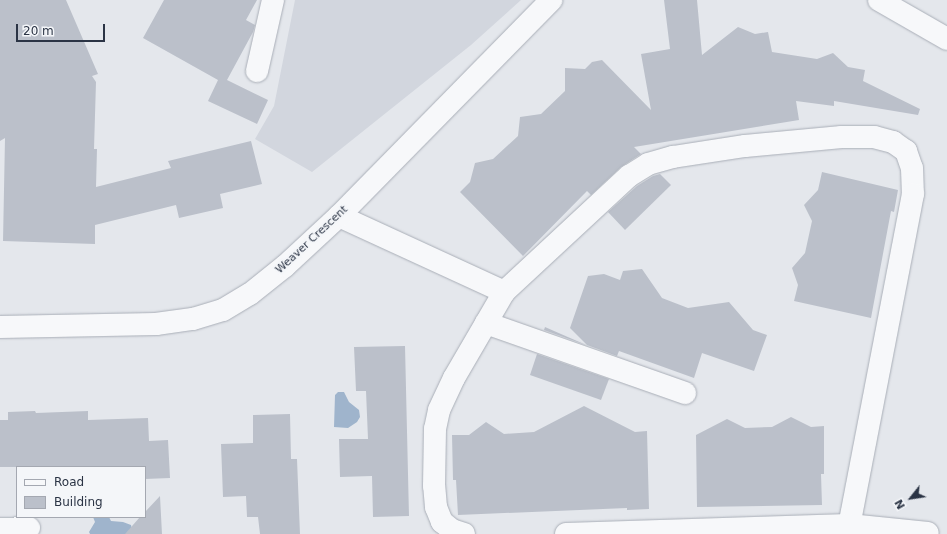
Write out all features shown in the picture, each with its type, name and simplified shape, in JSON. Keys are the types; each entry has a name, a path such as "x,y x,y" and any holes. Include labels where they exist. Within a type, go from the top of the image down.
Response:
{"street":[{"path":"257,71 273,0"},
{"name":"Weaver Crescent","path":"0,327 156,324 193,319 223,310 250,294 274,275 339,216 551,0"},
{"path":"878,0 947,39"},
{"path":"464,534 452,530 442,522 436,507 434,486 435,429 439,410 454,378 504,292 629,176 648,164 673,157 745,146 842,137 874,137 893,142 906,151 912,168 913,194 849,525"},
{"path":"339,216 504,292"},
{"path":"486,323 685,394"},
{"path":"566,534 849,525 928,533"},
{"path":"0,529 30,528"}],"shaded area":[{"path":"295,0 521,0 471,45 312,172 255,139 274,106"}],"water":[{"path":"338,392 344,392 349,402 359,410 360,417 357,422 348,428 334,427 335,395"},
{"path":"93,518 110,518 111,521 123,522 131,525 133,534 90,534 89,532 95,522"}],"building":[{"path":"0,0 66,0 98,74 92,76 96,82 94,149 97,149 96,187 171,168 168,161 251,141 262,184 220,194 223,208 179,218 176,205 95,225 95,244 3,241 5,138 0,141"},
{"path":"164,0 257,0 246,20 255,25 253,32 227,80 268,100 257,124 208,101 218,80 143,38"},
{"path":"664,0 697,0 702,55 738,27 755,34 768,32 772,52 817,59 833,53 848,67 865,70 863,81 920,109 918,115 834,101 834,106 796,101 799,120 634,147 641,154 621,167 591,195 587,191 523,256 460,192 470,182 475,163 493,159 518,136 520,117 541,114 565,91 565,68 585,69 592,62 602,60 651,110 641,54 670,49"},
{"path":"822,172 898,190 894,212 891,211 871,318 794,301 798,285 792,268 805,253 812,221 804,205 818,190"},
{"path":"660,174 671,185 625,230 608,212 637,186 653,176"},
{"path":"642,269 662,298 688,308 729,302 753,330 767,335 754,371 702,353 694,378 619,351 617,356 587,345 570,328 588,276 604,274 620,280 623,271"},
{"path":"545,327 586,345 544,330"},
{"path":"405,346 409,516 373,517 372,476 340,477 339,439 368,439 366,391 356,391 354,347"},
{"path":"537,354 609,379 601,400 530,375"},
{"path":"584,406 635,432 647,431 649,509 627,510 627,508 458,515 456,480 453,480 452,435 469,435 486,422 504,434 534,432"},
{"path":"35,411 36,413 88,411 88,420 148,418 149,441 168,440 170,478 146,479 146,466 0,467 0,420 8,420 8,412"},
{"path":"290,414 291,459 297,459 300,534 260,534 258,517 247,517 246,496 223,497 221,444 253,443 253,415"},
{"path":"791,417 811,427 824,426 824,474 821,474 822,505 697,507 696,435 727,419 745,428 772,427"},
{"path":"160,496 162,534 125,534 139,518 146,518 146,511"}]}
